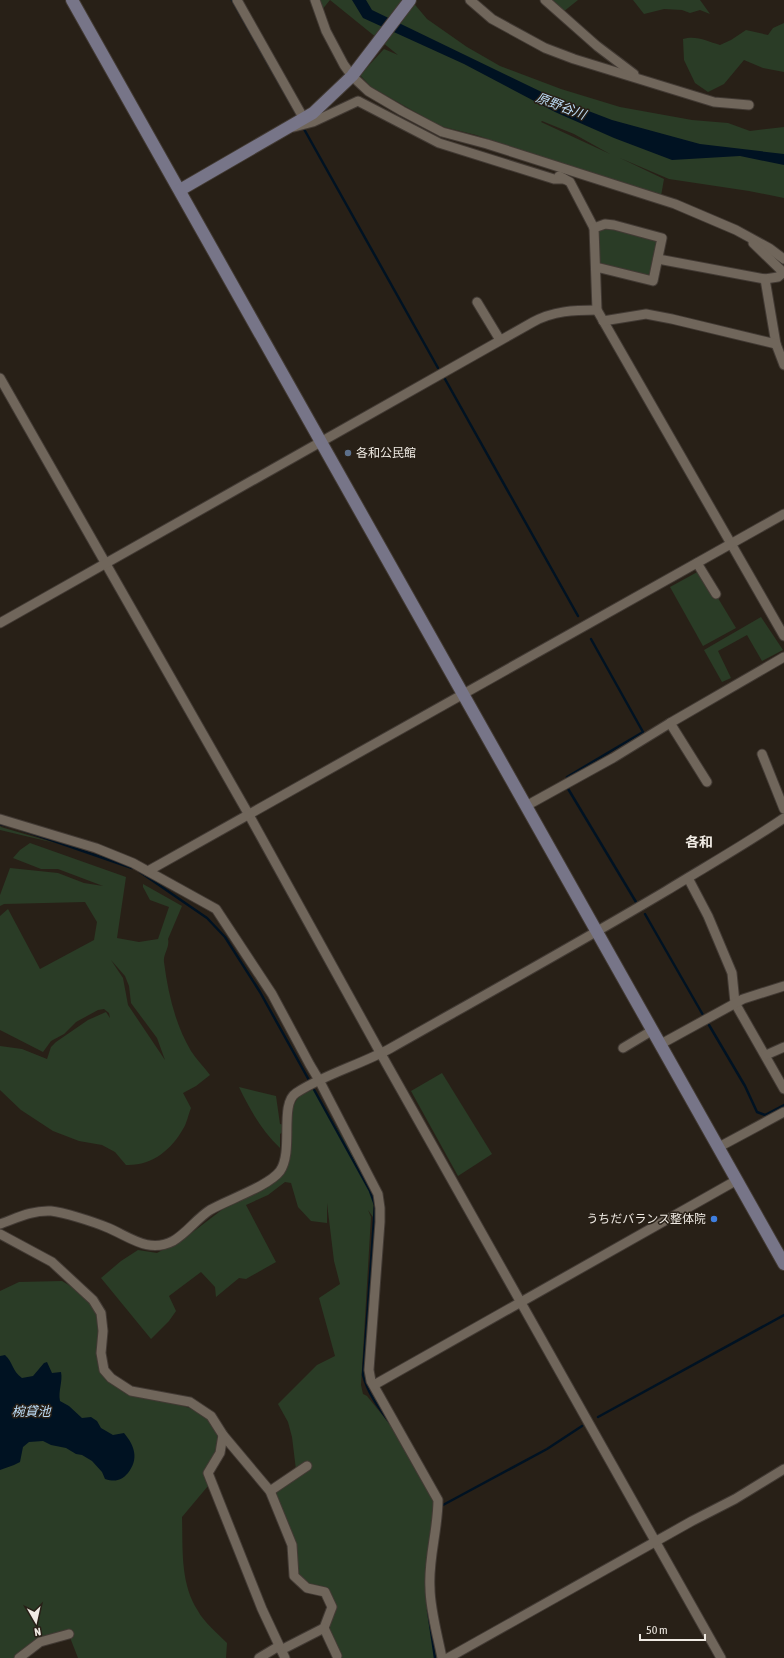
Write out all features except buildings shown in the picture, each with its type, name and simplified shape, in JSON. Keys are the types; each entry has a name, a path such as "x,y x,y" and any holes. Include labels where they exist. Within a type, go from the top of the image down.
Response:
{"street":[{"path":"72,0 784,1264"},
{"path":"237,0 304,119"},
{"path":"180,190 304,119 353,74 410,0"},
{"path":"470,0 492,19 545,48 592,65 714,102 749,105"},
{"path":"545,0 622,66 643,80"},
{"path":"315,1 326,31 344,65 368,91 402,111 442,132 675,204 744,234 769,248 784,259"},
{"path":"290,127 297,127 313,122 358,101 439,143 554,179 564,179"},
{"path":"474,141 505,157 570,182 594,228 597,310 731,544 781,625 784,636"},
{"path":"594,228 605,224 614,225 662,238 652,281 596,267"},
{"path":"658,259 765,279 778,278 784,272 744,234"},
{"path":"765,279 776,344 784,365"},
{"path":"477,302 500,340"},
{"path":"0,624 544,316 569,311 597,310"},
{"path":"603,322 646,314 776,344"},
{"path":"0,378 249,815 381,1054 721,1658"},
{"path":"148,871 784,514"},
{"path":"697,563 716,594"},
{"path":"526,806 613,758 784,657"},
{"path":"670,723 707,782"},
{"path":"762,754 784,809"},
{"path":"0,819 96,848 133,863 216,909 272,994 319,1080 378,1194 380,1222 369,1370 374,1385 438,1500 438,1517 431,1563 430,1589 442,1658"},
{"path":"0,1224 33,1212 53,1212 106,1227 143,1245 158,1246 173,1241 207,1212 268,1182 280,1171 287,1153 288,1103 293,1095 319,1080 381,1054 597,931 783,821"},
{"path":"688,878 708,916 732,973 735,1002 784,1089"},
{"path":"661,1044 735,1002 784,986"},
{"path":"623,1048 653,1030"},
{"path":"766,1055 784,1047"},
{"path":"719,1148 784,1112"},
{"path":"374,1385 737,1180"},
{"path":"0,1234 52,1262 93,1300 101,1312 103,1331 101,1353 104,1370 111,1378 131,1391 190,1402 211,1416 223,1435 270,1490 292,1545 294,1576 307,1588 325,1592 332,1607 324,1628 282,1651 259,1658"},
{"path":"223,1435 220,1453 208,1474 262,1609 282,1651"},
{"path":"270,1490 307,1466"},
{"path":"448,1658 735,1498 784,1469"},
{"path":"324,1628 337,1656"},
{"path":"19,1658 40,1642 69,1634"}],"green space":[{"path":"318,0 330,0 321,11"},
{"path":"330,0 411,0 427,19 467,47 500,66 561,89 620,107 692,120 728,123 750,131 784,127 784,198 749,191 669,179 620,158 664,179 661,196 476,135 440,126 371,87 360,75 384,49 398,55","holes":["542,121 574,134 610,154 541,122"]},
{"path":"551,0 578,0 563,12"},
{"path":"633,0 700,0 710,14 700,10 690,13 682,10 664,9 644,14"},
{"path":"784,23 784,72 763,68 744,60 724,84 708,92 695,83 684,60 683,39 697,38 720,45 746,30 768,35 773,28"},
{"path":"605,227 660,239 652,279 598,265 597,229"},
{"path":"701,570 736,628 703,646 670,587"},
{"path":"761,617 783,650 762,661 747,635 718,651 731,678 722,682 704,650"},
{"path":"0,826 1,827 55,843 0,830"},
{"path":"30,843 126,877 117,938 139,942 158,939 169,907 150,900 143,887 143,884 182,906 168,939 164,962 170,997 176,1019 191,1051 210,1075 196,1086 183,1093 191,1108 184,1127 173,1144 152,1160 135,1165 126,1165 115,1152 102,1145 79,1141 53,1131 21,1110 0,1090 0,1046 22,1049 47,1059 51,1047 56,1042 88,1020 106,1012 110,1018 109,1013 104,1009 98,1010 76,1022 64,1034 51,1041 43,1052 0,1030 0,916 8,909 40,969 94,940 97,922 85,902 4,904 0,906 0,895 10,868 58,873 84,883 103,886 58,869 41,869 13,858 20,850","holes":["111,960 125,976 129,986 131,1003 157,1038 165,1060 128,1005 123,978"]},
{"path":"442,1073 492,1154 458,1176 411,1091"},
{"path":"239,1087 276,1096 280,1124 291,1126 290,1111 299,1096 314,1089 363,1173 374,1196 373,1217 368,1210 371,1217 361,1385 363,1394 367,1396 392,1427 438,1504 428,1600 439,1658 338,1658 324,1628 333,1606 325,1592 307,1588 294,1574 292,1541 270,1491 297,1478 292,1437 288,1422 278,1404 317,1365 335,1356 319,1298 340,1284 334,1261 327,1203 327,1223 311,1221 298,1207 291,1183 285,1182 268,1195 246,1205 276,1262 246,1279 239,1278 216,1297 215,1287 201,1272 169,1296 176,1311 169,1321 151,1339 101,1278 121,1261 138,1250 157,1253 185,1238 236,1199 260,1190 279,1179 287,1129 280,1134 280,1148 257,1120"},
{"path":"62,1281 89,1297 99,1317 104,1370 131,1391 207,1413 223,1435 211,1469 208,1486 182,1517 184,1566 188,1589 200,1615 227,1643 226,1658 78,1658 71,1640 71,1631 40,1642 19,1658 0,1658 0,1291 19,1282"}],"water":[{"name":"原野谷川","path":"352,0 366,0 372,10 552,97 612,120 700,144 784,154 784,165 740,156 672,160 614,138 555,112 464,64 363,18"},
{"name":"椀貸池","path":"5,1355 16,1372 22,1378 33,1376 44,1363 47,1362 52,1373 61,1372 60,1401 69,1406 82,1418 91,1417 97,1421 101,1428 113,1435 124,1433 133,1448 134,1463 123,1478 118,1480 105,1479 102,1472 92,1461 66,1448 51,1445 43,1441 29,1442 23,1447 20,1462 0,1470 0,1356"}],"waterway":[{"path":"232,0 296,113"},
{"path":"304,129 438,368"},
{"path":"445,379 578,616"},
{"path":"567,777 643,732 591,639"},
{"path":"567,787 636,902"},
{"path":"0,824 9,826"},
{"path":"22,830 132,868"},
{"path":"140,872 207,918 225,937 260,992 310,1082"},
{"path":"645,914 703,1015"},
{"path":"709,1025 745,1086 757,1112 765,1115 784,1105"},
{"path":"312,1086 370,1191 375,1205 363,1375 371,1395 390,1423"},
{"path":"598,1417 784,1315"},
{"path":"443,1505 547,1449 582,1426"},
{"path":"428,1610 435,1658"}],"place":[{"name":"各和公民館","path":"348,453"},
{"name":"うちだバランス整体院","path":"714,1219"}],"district":[{"name":"各和","path":"699,842"}]}
